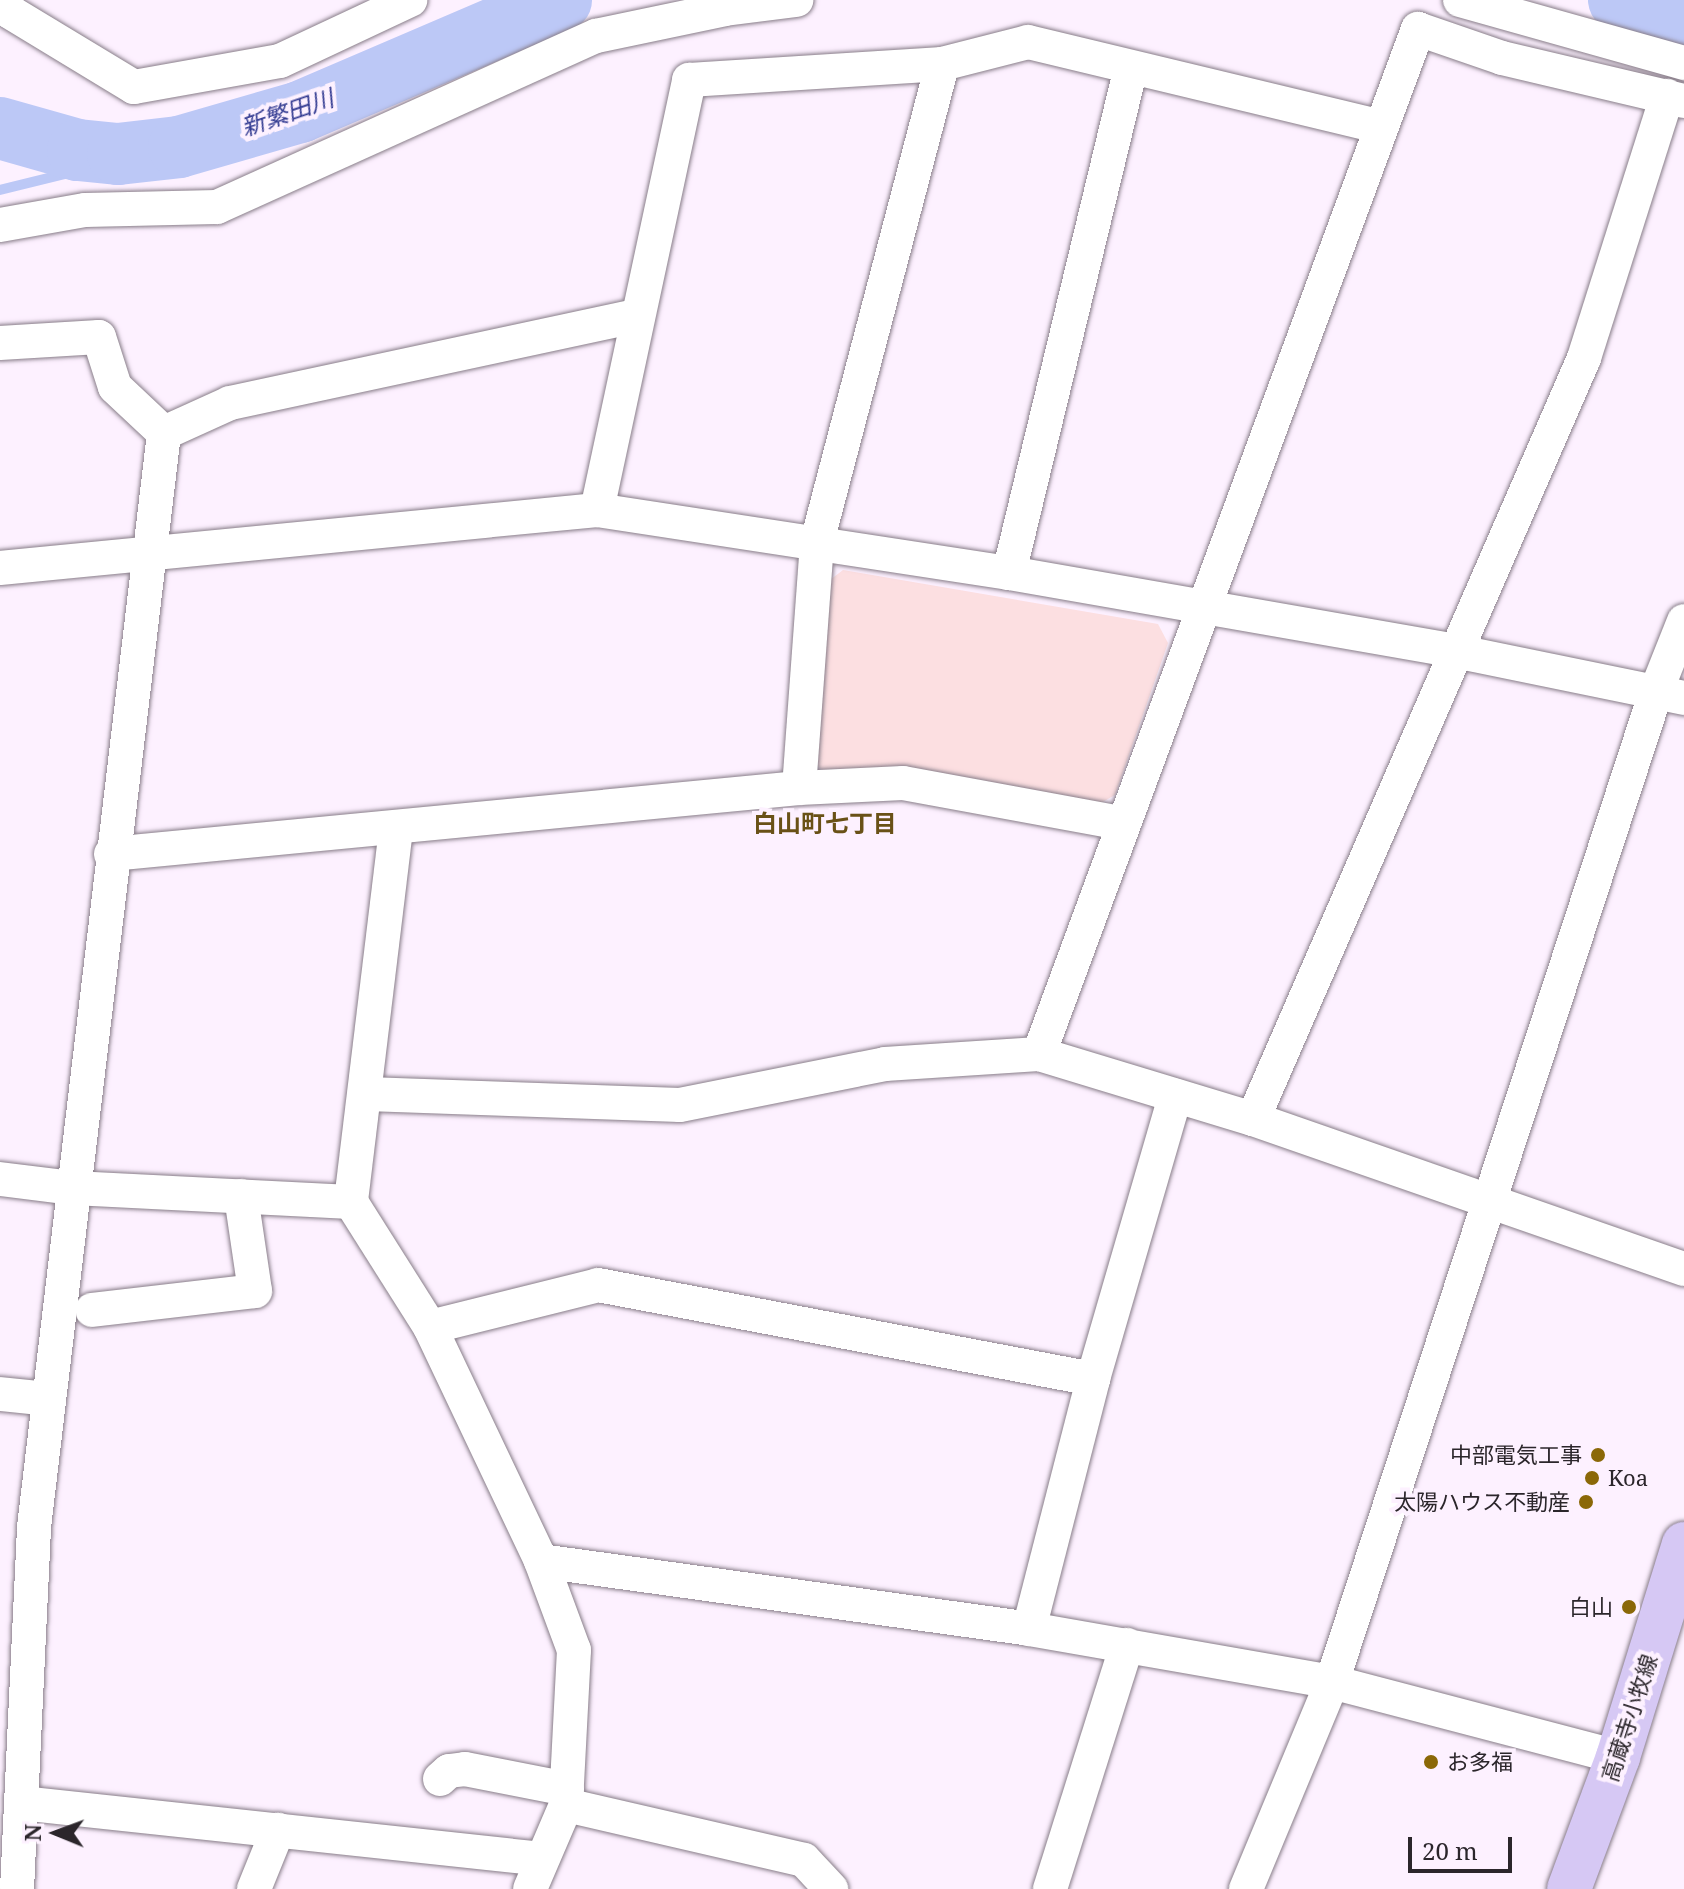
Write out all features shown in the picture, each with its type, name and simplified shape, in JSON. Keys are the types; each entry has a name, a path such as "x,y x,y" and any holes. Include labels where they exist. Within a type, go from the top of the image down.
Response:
{"main road":[{"name":"高蔵寺小牧線","path":"1569,1889 1618,1757 1684,1544"}],"street":[{"path":"8,8 134,87 280,61 357,14 410,0"},
{"path":"0,225 85,210 217,207 596,36 725,9 796,0"},
{"path":"1460,0 1684,63"},
{"path":"1039,1054 1121,823 1418,29 1502,58 1675,98 1584,358 1253,1119"},
{"path":"597,510 635,316 689,80 942,64 1028,42 1381,127"},
{"path":"799,788 817,542 942,64"},
{"path":"1009,573 1131,67"},
{"path":"164,433 230,403 635,316"},
{"path":"0,343 99,337 115,387 164,433"},
{"path":"12,1886 21,1803 12,1654 48,1399 147,554 164,433"},
{"path":"0,568 597,510 1009,573 1455,651 1670,693"},
{"path":"1246,1889 1332,1682 1490,1201 1670,693 1684,621"},
{"path":"111,854 799,788 903,783 1121,823"},
{"path":"21,1803 278,1830 536,1874 566,1797 574,1650 541,1561 430,1327 351,1202 367,1094 396,829"},
{"path":"367,1094 680,1105 885,1064 1039,1054 1253,1119 1684,1269"},
{"path":"1029,1629 1093,1379 1175,1096"},
{"path":"0,1179 73,1188 351,1202"},
{"path":"92,1310 255,1291 241,1196"},
{"path":"430,1327 598,1285 1093,1379"},
{"path":"0,1394 48,1399"},
{"path":"541,1561 1029,1629 1332,1682 1618,1757"},
{"path":"1050,1889 1127,1645"},
{"path":"440,1779 449,1771 465,1769 804,1860 831,1889"},
{"path":"254,1889 278,1830"}],"shaded area":[{"path":"843,570 1158,624 1168,643 1115,795 1099,804 826,774 814,762 830,580"}],"waterway":[{"name":"新繁田川","path":"0,128 78,150 118,154 179,147 300,112 561,0"},
{"name":"新繁田川","path":"1619,0 1684,19"},
{"path":"0,190 85,169 118,154"}],"place":[{"name":"中部電気工事","path":"1598,1455"},
{"name":"Koa","path":"1592,1478"},
{"name":"太陽ハウス不動産","path":"1586,1502"},
{"name":"白山","path":"1629,1607"},
{"name":"お多福","path":"1431,1762"}],"district":[{"name":"白山町七丁目","path":"825,823"}]}
